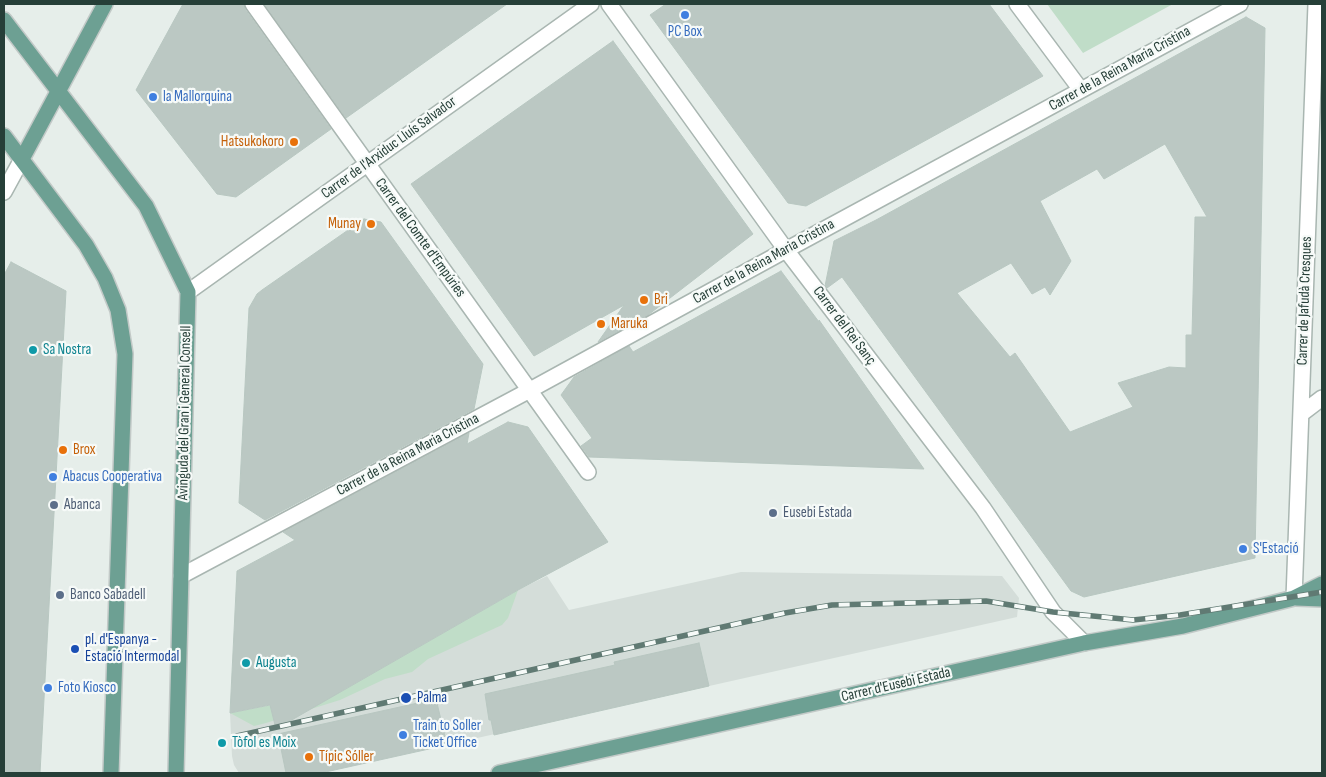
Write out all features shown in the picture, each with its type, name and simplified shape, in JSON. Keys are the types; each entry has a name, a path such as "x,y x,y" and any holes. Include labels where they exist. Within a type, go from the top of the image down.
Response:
{"main road":[{"path":"22,159 105,4"},
{"name":"Avinguda del Gran i General Consell","path":"4,20 146,206 188,292 176,773"},
{"path":"4,136 86,245 105,278 118,310 125,354 110,773"},
{"name":"Carrer d'Eusebi Estada","path":"499,773 1084,643 1183,626 1294,598 1322,584"},
{"name":"Carrer d'Eusebi Estada","path":"1294,598 1322,599"}],"street":[{"name":"Carrer del Comte d'Empúries","path":"253,4 588,472"},
{"name":"Carrer de l'Arxiduc Lluís Salvador","path":"188,292 591,4"},
{"name":"Carrer del Rei Sanç","path":"609,4 786,250 982,508 1053,612 1084,643"},
{"path":"1016,4 1082,90"},
{"name":"Carrer de la Reina Maria Cristina","path":"181,576 530,390 1240,4"},
{"name":"Carrer de Jafudà Cresques","path":"1294,598 1316,4"},
{"path":"4,192 22,159"},
{"path":"1301,414 1322,398"}],"shaded area":[{"path":"741,572 1002,576 1019,598 1017,617 321,773 239,773 234,765 230,713 340,692 518,590 547,576 569,610"}],"green space":[{"path":"1047,4 1173,4 1083,53"},
{"path":"518,590 508,618 502,625 428,659 412,672 385,679 340,700 254,726 230,713 340,692"}],"building":[{"path":"183,4 244,4 245,9 331,129 236,197 217,194 136,90"},
{"path":"264,4 507,4 346,118"},
{"path":"666,4 989,4 1043,76 806,206 788,203 650,15"},
{"path":"1246,17 1265,28 1255,558 1084,597 1071,591 842,277 827,288 825,286 834,241 876,220","holes":["1165,144 1207,217 1195,217 1192,335 1186,335 1186,368 1169,367 1118,383 1133,407 1070,432 1015,353 1010,357 957,293 1011,263 1032,294 1045,287 1050,295 1071,261 1040,201 1097,169 1104,179"]},
{"path":"613,41 753,234 648,315 598,342 624,305 534,356 411,184"},
{"path":"364,219 381,222 483,364 474,409 265,520 239,503 249,308 257,294 262,290"},
{"path":"11,262 66,291 40,773 4,773 4,275"},
{"path":"781,271 819,322 819,320 924,469 589,457 581,446 592,438 561,395 574,377 629,346 633,352"},
{"path":"508,422 528,427 608,542 518,590 276,729 270,705 230,713 237,571 295,540 283,532 469,433 467,444"},
{"path":"699,643 709,686 494,735 491,720 489,720 485,694 615,665 614,662"},
{"path":"436,699 447,745 321,773 286,773 278,734"}],"railway":[{"path":"237,736 785,613 832,605 986,601 1053,612 1133,620 1180,615 1322,592"}],"place":[{"name":"PC Box","path":"685,15"},
{"name":"la Mallorquina","path":"153,97"},
{"name":"Hatsukokoro","path":"294,142"},
{"name":"Munay","path":"371,224"},
{"name":"Bri","path":"644,300"},
{"name":"Maruka","path":"601,324"},
{"name":"Sa Nostra","path":"33,350"},
{"name":"Brox","path":"63,450"},
{"name":"Abacus Cooperativa","path":"53,477"},
{"name":"Abanca","path":"54,505"},
{"name":"Eusebi Estada","path":"773,513"},
{"name":"S'Estació","path":"1243,549"},
{"name":"Banco Sabadell","path":"60,595"},
{"name":"pl. d'Espanya - Estació Intermodal","path":"75,649"},
{"name":"Augusta","path":"246,663"},
{"name":"Foto Kiosco","path":"48,688"},
{"name":"Palma","path":"406,698"},
{"name":"Train to Soller Ticket Office","path":"403,735"},
{"name":"Tòfol es Moix","path":"222,743"},
{"name":"Típic Sóller","path":"309,757"}]}
